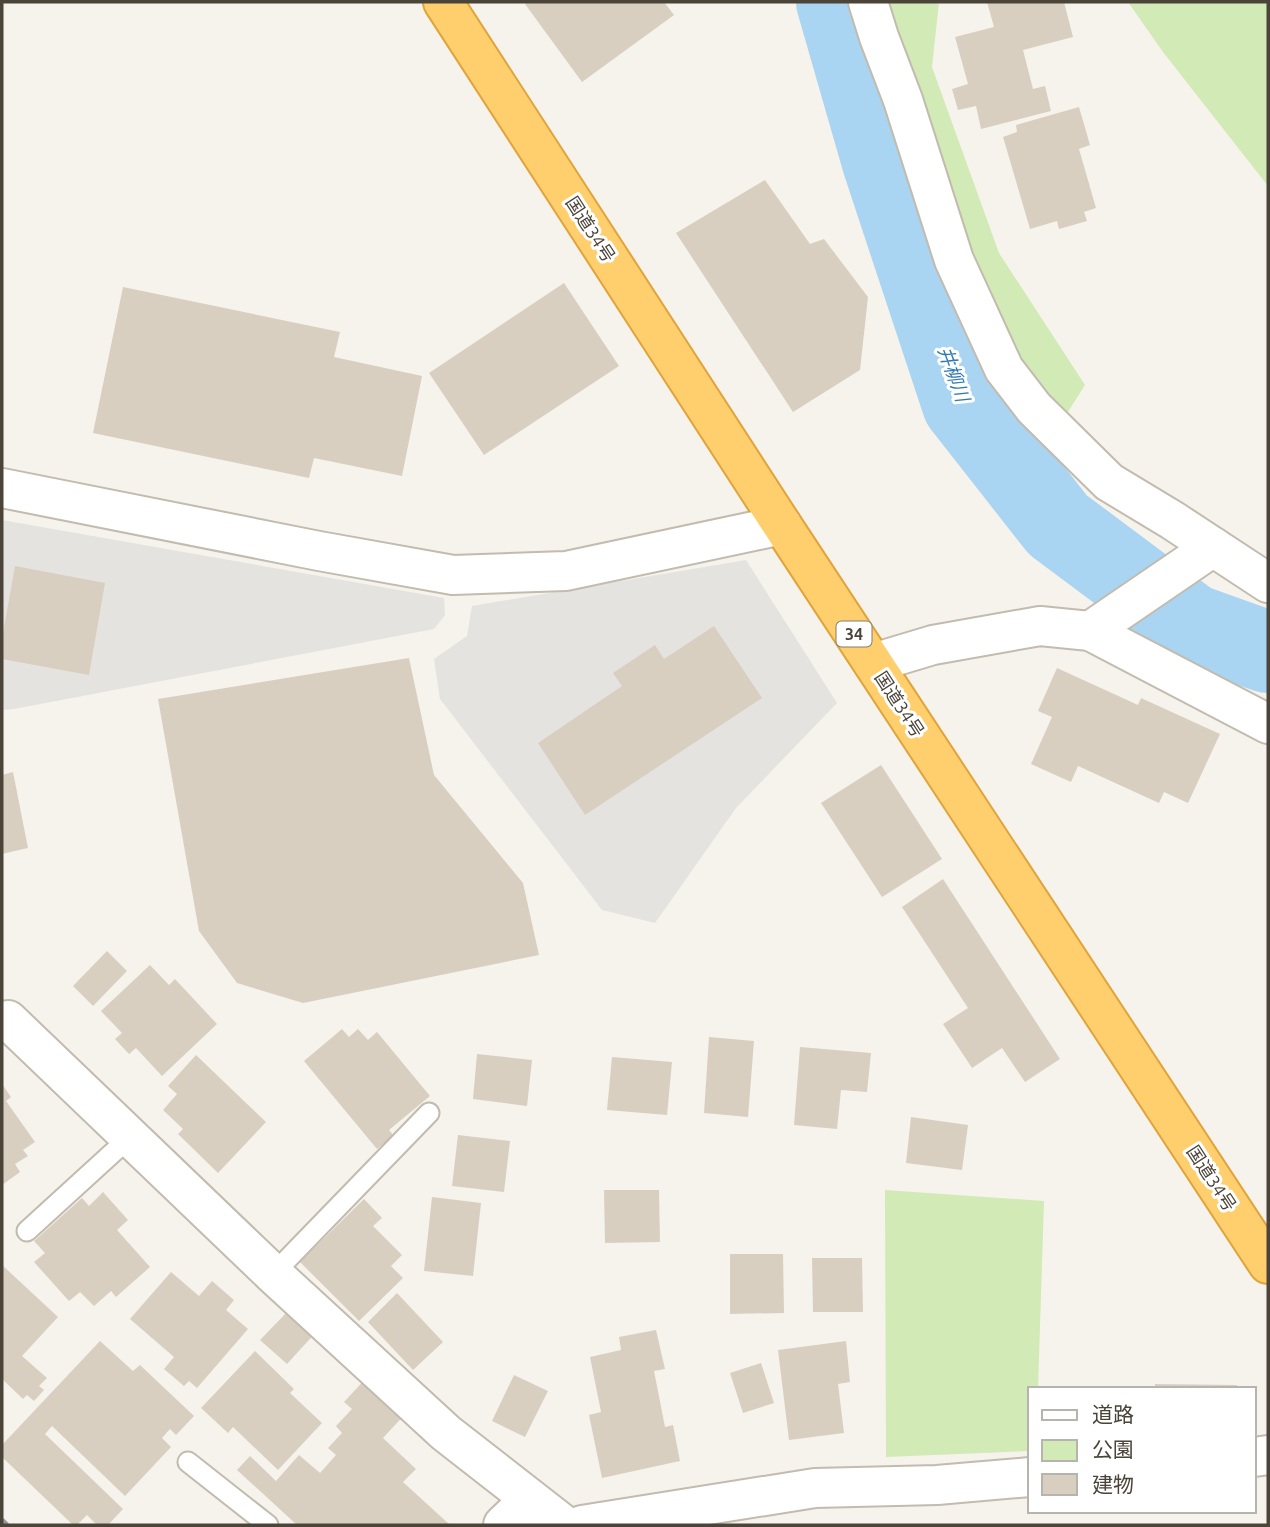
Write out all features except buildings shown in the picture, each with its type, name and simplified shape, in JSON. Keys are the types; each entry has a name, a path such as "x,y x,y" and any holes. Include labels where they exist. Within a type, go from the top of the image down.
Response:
{"highway":[{"name":"国道34号","path":"443,2 782,525 1268,1264"}],"street":[{"path":"868,2 903,100 954,260 1004,369 1034,408 1109,482 1268,583"},
{"path":"2,488 453,575 566,571 782,525"},
{"path":"1090,631 1213,547"},
{"path":"873,663 933,645 1040,626 1090,631 1268,724"},
{"path":"5,1023 446,1433 517,1512 564,1525"},
{"path":"582,1525 815,1488 937,1485 1028,1477"}],"lane":[{"path":"273,1274 429,1113"},
{"path":"27,1231 130,1137"},
{"path":"188,1462 268,1525"}],"green space":[{"path":"857,2 939,2 932,67 999,253 1085,385 1050,440 990,391"},
{"path":"1128,2 1268,2 1268,186 1163,52"},
{"path":"885,1190 1044,1201 1038,1387 1028,1387 1028,1451 886,1457"}],"shaded area":[{"path":"2,520 444,598 445,615 434,629 2,710"},
{"path":"746,560 837,703 736,808 655,923 602,910 440,699 434,659 467,636 472,606"}],"waterway":[{"name":"井柳川","path":"837,2 883,162 963,404 1058,525 1192,625 1268,652"}],"railway":[{"path":"2,1520 7,1525"}]}
